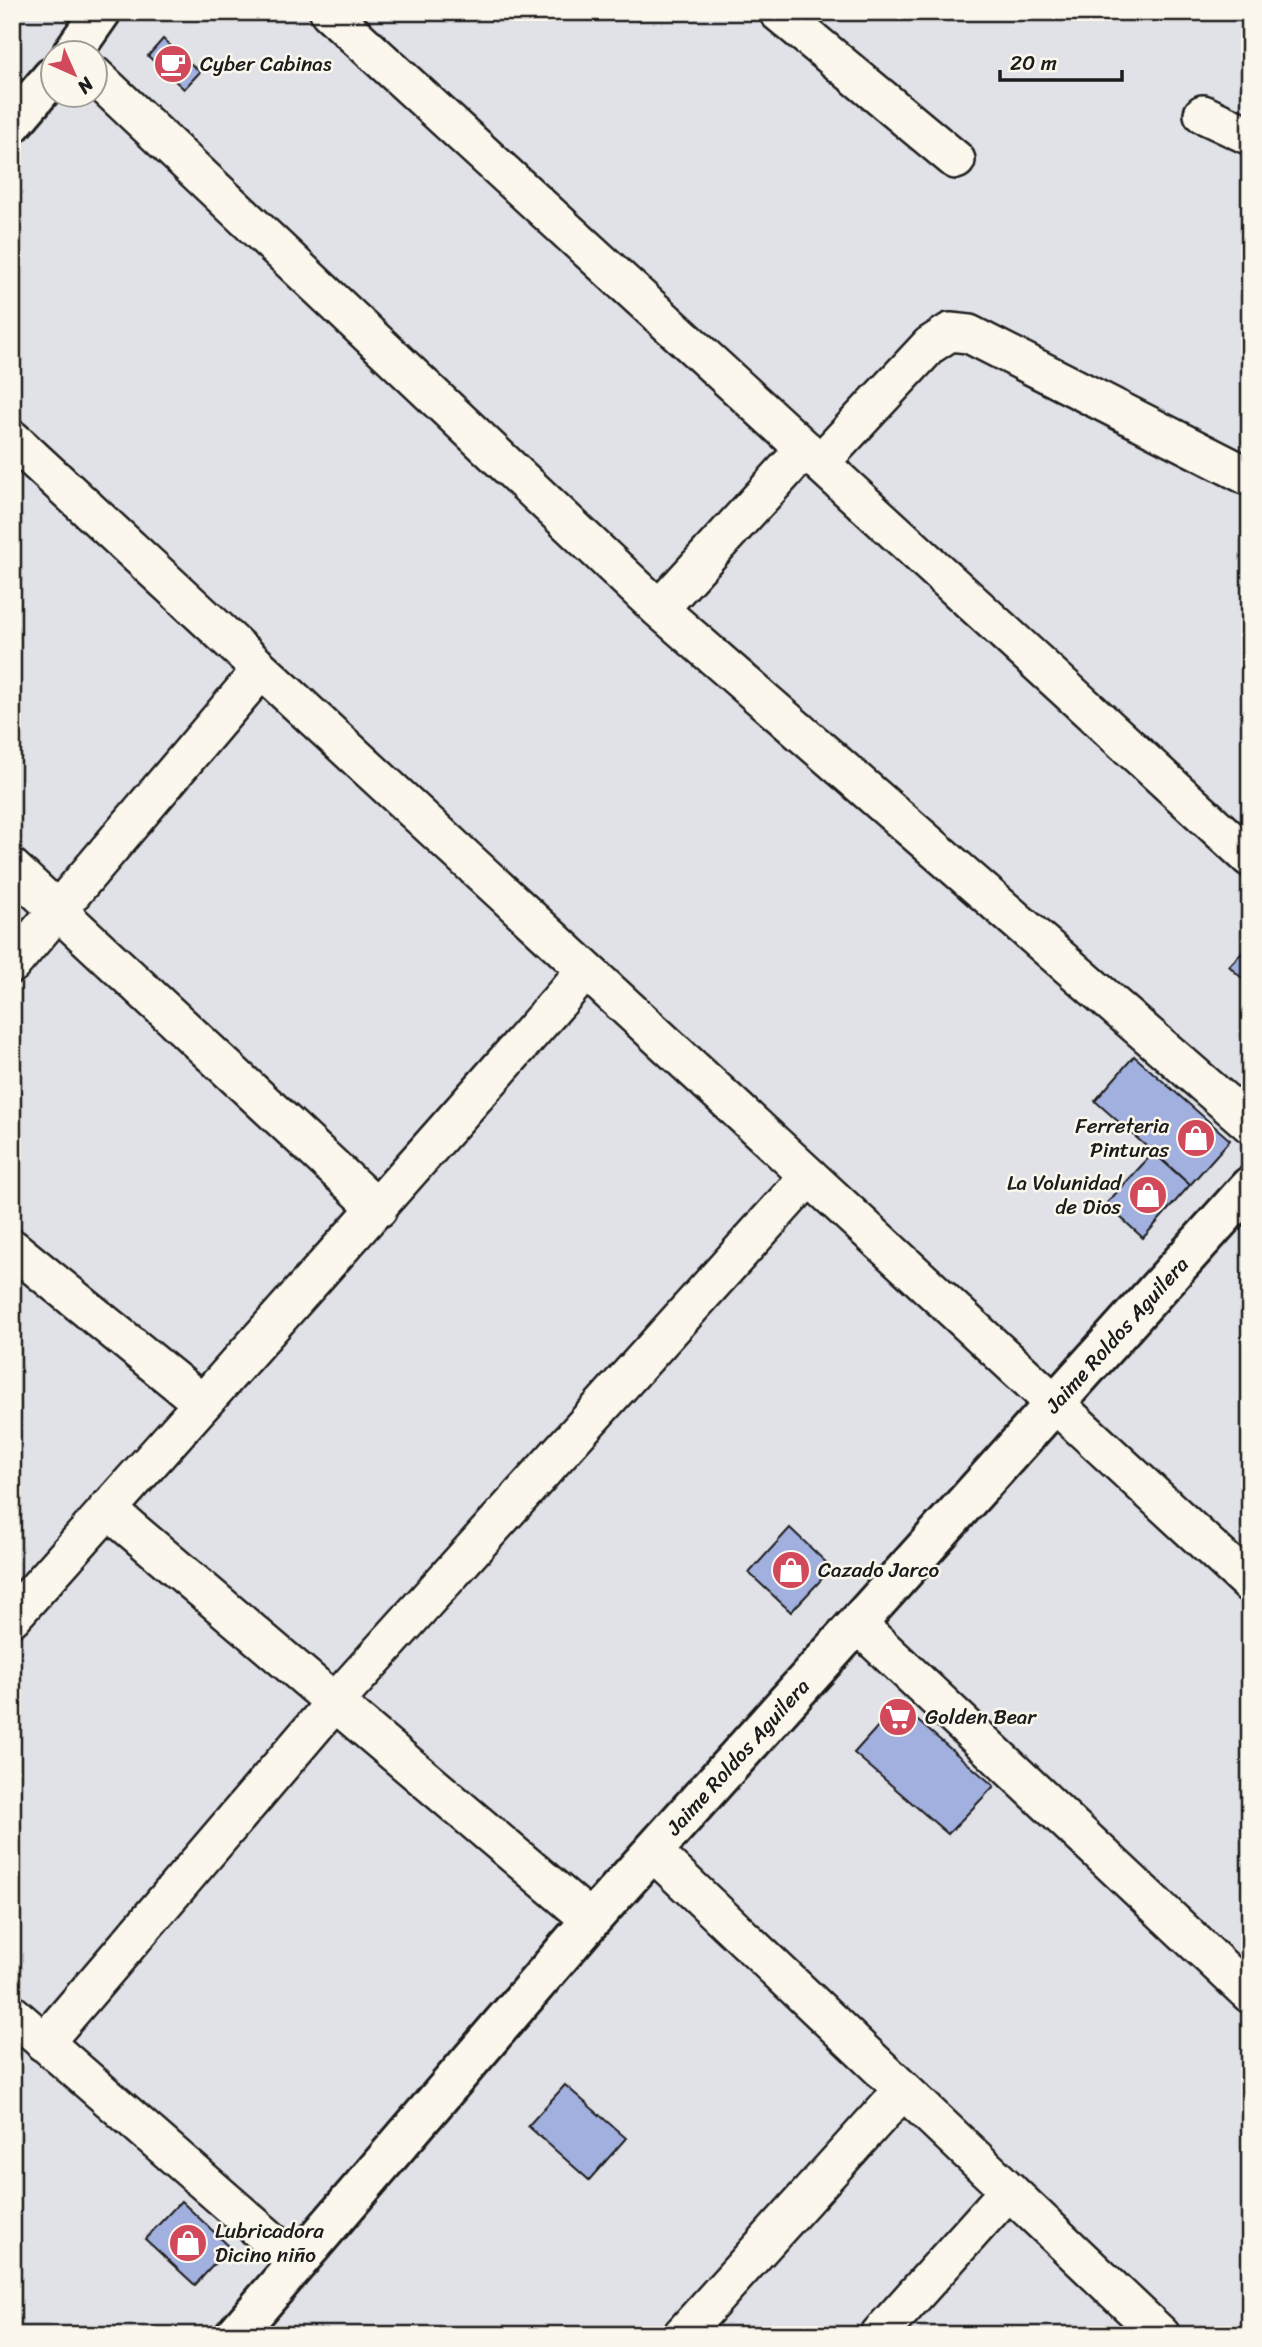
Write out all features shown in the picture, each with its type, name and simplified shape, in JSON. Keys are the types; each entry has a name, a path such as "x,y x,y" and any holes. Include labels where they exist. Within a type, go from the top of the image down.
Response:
{"street":[{"path":"84,38 102,12"},
{"path":"330,12 1250,858"},
{"path":"778,12 956,160"},
{"path":"108,88 660,609 1250,1124"},
{"path":"15,115 38,91"},
{"path":"1203,114 1250,136"},
{"path":"660,609 812,456 930,345 950,332 969,334 1250,477"},
{"path":"12,439 1250,1584"},
{"path":"12,964 261,670"},
{"path":"12,868 378,1209"},
{"path":"12,1616 201,1402 378,1209 586,970"},
{"path":"44,2043 335,1702 809,1176"},
{"name":"Jaime Roldos Aguilera","path":"235,2335 591,1920 1250,1186"},
{"path":"12,1248 201,1402"},
{"path":"107,1509 591,1920"},
{"path":"857,1624 1250,1994"},
{"path":"653,1852 1161,2335"},
{"path":"12,2014 297,2263"},
{"path":"682,2335 903,2090"},
{"path":"879,2335 1009,2190"}],"building":[{"name":"Cyber Cabinas","path":"163,39 200,72 184,89 148,56"},
{"path":"1250,944 1250,986 1229,966"},
{"path":"1134,1056 1230,1140 1190,1185 1095,1101"},
{"name":"La Volunidad de Dios","path":"1154,1152 1190,1185 1143,1238 1106,1204"},
{"name":"Cazado Jarco","path":"790,1528 832,1568 791,1612 749,1573"},
{"path":"898,1704 994,1786 948,1834 854,1753"},
{"path":"565,2085 626,2138 589,2180 528,2126"},
{"name":"Lubricadora Dicino niño","path":"181,2201 230,2247 195,2285 145,2239"}],"place":[{"name":"Cyber Cabinas","path":"173,64"},
{"name":"Ferreteria Pinturas","path":"1196,1138"},
{"name":"La Volunidad de Dios","path":"1148,1195"},
{"name":"Cazado Jarco","path":"791,1570"},
{"name":"Golden Bear","path":"898,1717"},
{"name":"Lubricadora Dicino niño","path":"188,2243"}]}
